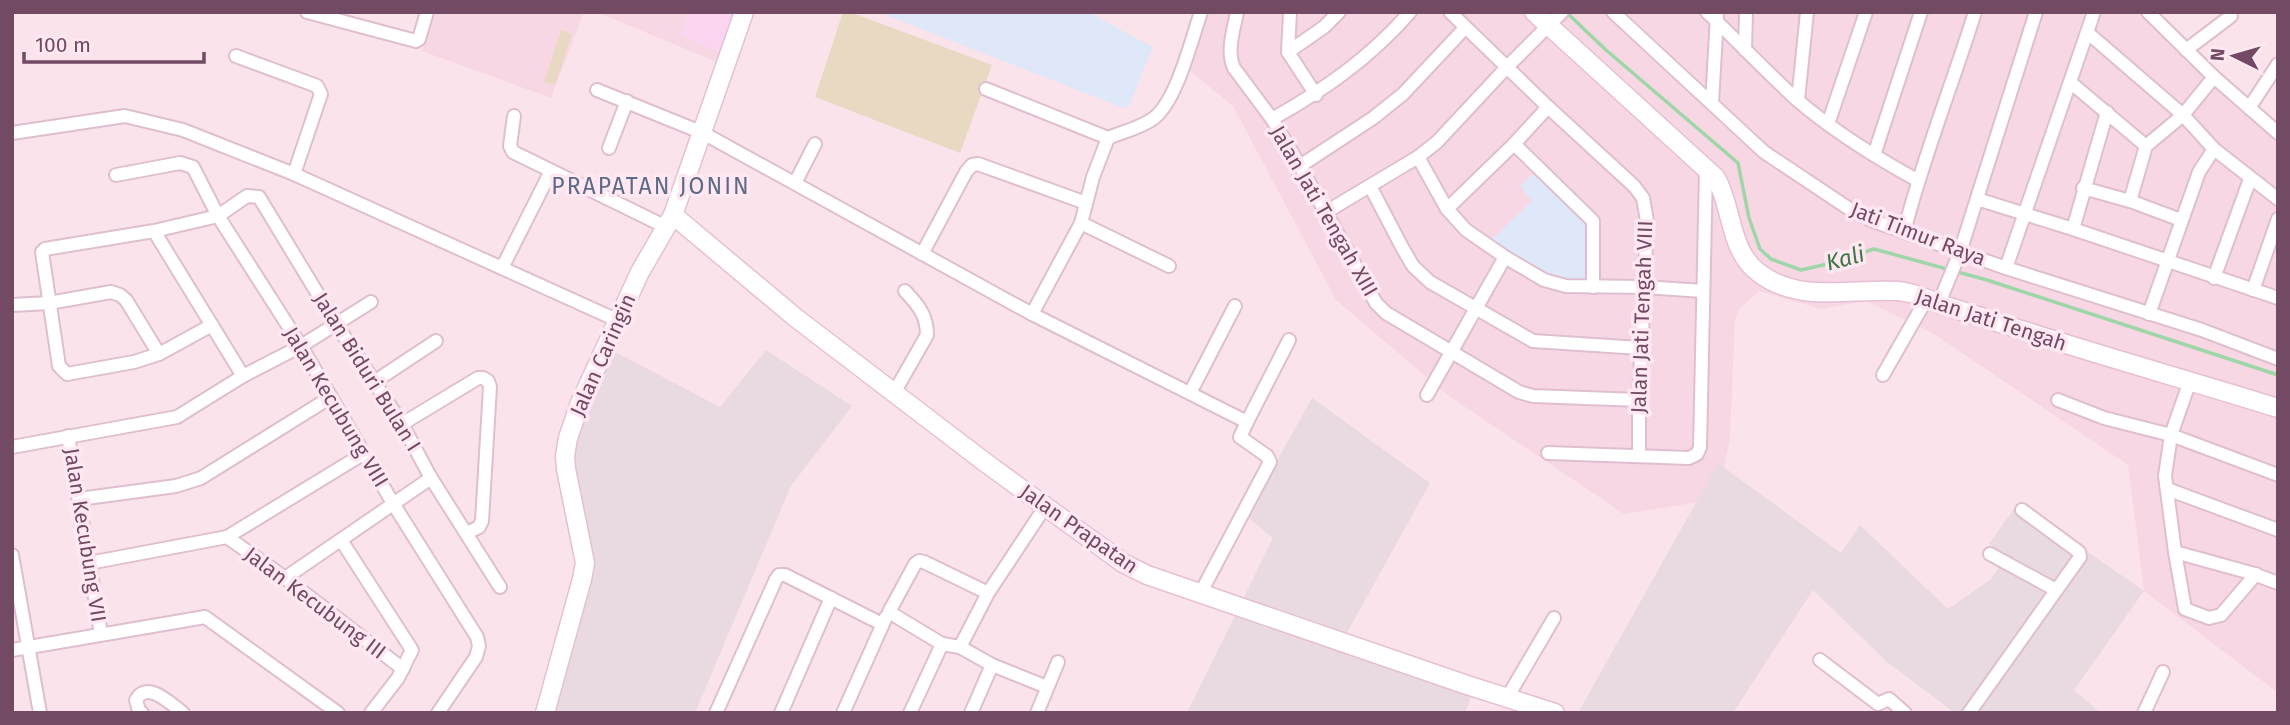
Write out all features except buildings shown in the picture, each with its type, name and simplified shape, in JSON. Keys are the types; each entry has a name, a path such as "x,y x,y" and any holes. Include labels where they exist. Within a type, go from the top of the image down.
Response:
{"main road":[{"name":"Jalan Caringin","path":"544,712 585,563 566,470 568,438 580,403 640,272 670,221 744,12"},
{"name":"Jalan Jati Tengah","path":"1534,12 1556,19 1716,178 1723,191 1741,252 1757,272 1779,285 1798,292 1813,293 1901,291 2278,408"},
{"name":"Jalan Prapatan","path":"670,221 1045,507 1124,563 1147,575 1200,594 1555,713"}],"street":[{"path":"309,13 356,19 416,41 419,39 426,12"},
{"path":"986,89 1108,138 1146,123 1156,117 1167,103 1202,12"},
{"name":"Jalan Jati Tengah XIII","path":"1237,12 1231,60 1272,119 1376,303 1398,321 1525,394 1639,400"},
{"path":"1290,12 1288,52 1316,95"},
{"path":"1288,52 1324,27 1339,12"},
{"path":"1272,119 1316,95 1344,75 1382,43 1410,12"},
{"name":"Jalan Jati Tengah VIII","path":"1450,12 1640,192 1643,198 1647,221 1640,348 1639,456"},
{"name":"Jati Timur Raya","path":"1613,12 1764,152 1851,210 1873,221 1960,252 2202,330 2278,359"},
{"path":"1745,50 1746,12"},
{"path":"1798,100 1807,12"},
{"path":"1828,124 1866,12"},
{"path":"1874,155 1921,12"},
{"path":"1904,232 1917,180 1975,12"},
{"path":"1883,375 1952,271 2036,12"},
{"path":"2006,268 2094,12"},
{"path":"2148,12 2214,78 2278,133"},
{"path":"1713,15 1713,103"},
{"path":"1713,15 1745,50 1798,100 1891,167 1917,180"},
{"path":"2186,50 2231,16"},
{"path":"1326,212 1418,157 1446,134 1507,67 1556,19"},
{"path":"1300,166 1373,118 1403,94 1465,28"},
{"path":"2088,33 2183,115 2214,149 2278,199"},
{"path":"236,56 317,86 320,90 321,94 294,174"},
{"path":"2249,108 2278,64"},
{"path":"2130,201 2146,146 2183,115 2214,78"},
{"path":"2070,82 2146,146"},
{"path":"597,90 703,133 1032,314 1247,422"},
{"path":"609,148 627,101"},
{"path":"1447,209 1548,107"},
{"path":"2073,229 2107,112"},
{"path":"12,133 125,116 183,130 294,174 619,321"},
{"path":"514,116 510,146 513,152 551,172 670,221"},
{"path":"1032,314 1081,223 1093,177 1108,138"},
{"path":"795,183 815,144"},
{"path":"1514,144 1593,221 1593,287"},
{"path":"2149,314 2180,220 2199,172 2214,149"},
{"path":"1418,157 1447,209 1465,230 1544,280 1558,285 1703,291"},
{"name":"Jalan Kecubung VIII","path":"116,175 180,163 193,167 218,216 300,345 363,454 477,637 479,646 476,657 438,713"},
{"path":"922,254 965,172 972,164 1086,202"},
{"path":"1548,453 1689,458 1697,454 1700,447 1706,170"},
{"path":"502,268 551,172"},
{"path":"2214,278 2250,179"},
{"path":"1370,186 1413,266 1430,282 1476,310 1533,341 1640,348"},
{"path":"2083,188 2130,201 2180,220"},
{"name":"Jalan Biduri Bulan I","path":"218,216 247,197 259,197 336,324 402,424 431,478 500,587"},
{"path":"1977,199 2278,298"},
{"path":"212,325 159,354 134,362 67,374 59,366 41,256 45,249 218,216"},
{"path":"2253,290 2278,219"},
{"path":"1081,223 1169,266"},
{"path":"154,230 243,376"},
{"path":"1427,395 1505,257"},
{"path":"894,393 927,335 923,313 905,291"},
{"path":"12,305 49,303 111,292 126,300 159,354"},
{"path":"12,447 177,417 371,302"},
{"path":"1190,393 1235,306"},
{"path":"1200,594 1270,461 1240,437 1289,340"},
{"path":"374,382 436,341"},
{"path":"402,424 478,378 488,380 490,387 482,520 479,527 467,533"},
{"path":"2190,381 2171,435 2166,462 2175,552 2185,608 2209,618 2221,615 2256,574"},
{"path":"79,499 176,486 201,478 331,397"},
{"path":"2057,400 2104,418 2171,435 2278,475"},
{"name":"Jalan Kecubung VII","path":"68,436 101,634"},
{"path":"89,563 227,537 363,454"},
{"path":"285,578 431,478"},
{"path":"2167,489 2278,530"},
{"path":"960,647 988,593 1045,507"},
{"path":"1969,713 2079,559 2079,554 2022,510"},
{"name":"Jalan Kecubung III","path":"227,537 404,669"},
{"path":"341,540 411,647 412,653 404,669 371,713"},
{"path":"2175,552 2256,574 2278,583"},
{"path":"1990,554 2056,590"},
{"path":"12,555 39,710"},
{"path":"843,713 882,624 915,564 919,561 988,593"},
{"path":"716,713 779,575 785,575 882,624"},
{"path":"781,713 831,598"},
{"path":"890,612 942,644 960,647 992,665 1047,687"},
{"path":"12,650 205,617 338,713"},
{"path":"1507,698 1554,618"},
{"path":"910,713 942,644"},
{"path":"1820,660 1878,704 1887,699 1905,713"},
{"path":"1037,713 1058,662"},
{"path":"971,713 992,665"},
{"path":"2144,713 2163,672"},
{"path":"142,713 136,700 140,693 146,691 153,692 183,713"}],"shaded area":[{"path":"432,12 584,12 551,98 422,51"},
{"path":"596,12 740,12 722,64"},
{"path":"689,12 737,12 724,54 681,35"},
{"path":"843,12 850,12 992,65 960,153 815,97"},
{"path":"878,12 1087,12 1153,47 1128,108"},
{"path":"1201,12 2152,12 2278,122 2278,693 2144,591 2128,465 1934,334 1866,301 1821,309 1759,291 1740,308 1735,320 1730,438 1718,499 1624,514 1449,396 1336,300 1233,106 1184,66"},
{"path":"561,30 572,34 555,85 544,82"},
{"path":"1536,171 1591,222 1590,284 1546,277 1490,241 1532,201 1520,186"},
{"path":"602,345 720,407 766,350 852,406 791,486 695,713 545,713 587,562 564,469"},
{"path":"1312,398 1430,483 1338,649 1471,697 1465,713 1187,713 1273,538 1246,516"},
{"path":"1718,463 1841,553 1860,525 1948,609 1991,579 2006,556 1989,544 2018,503 2144,591 2074,690 2101,713 1950,713 1951,710 1887,662 1813,590 1733,713 1578,713"}],"waterway":[{"name":"Kali","path":"1566,12 1606,50 1738,163 1749,218 1760,249 1771,259 1801,270 1874,249 1987,280 2278,375"}],"district":[{"name":"PRAPATAN JONIN","path":"651,186"}]}
